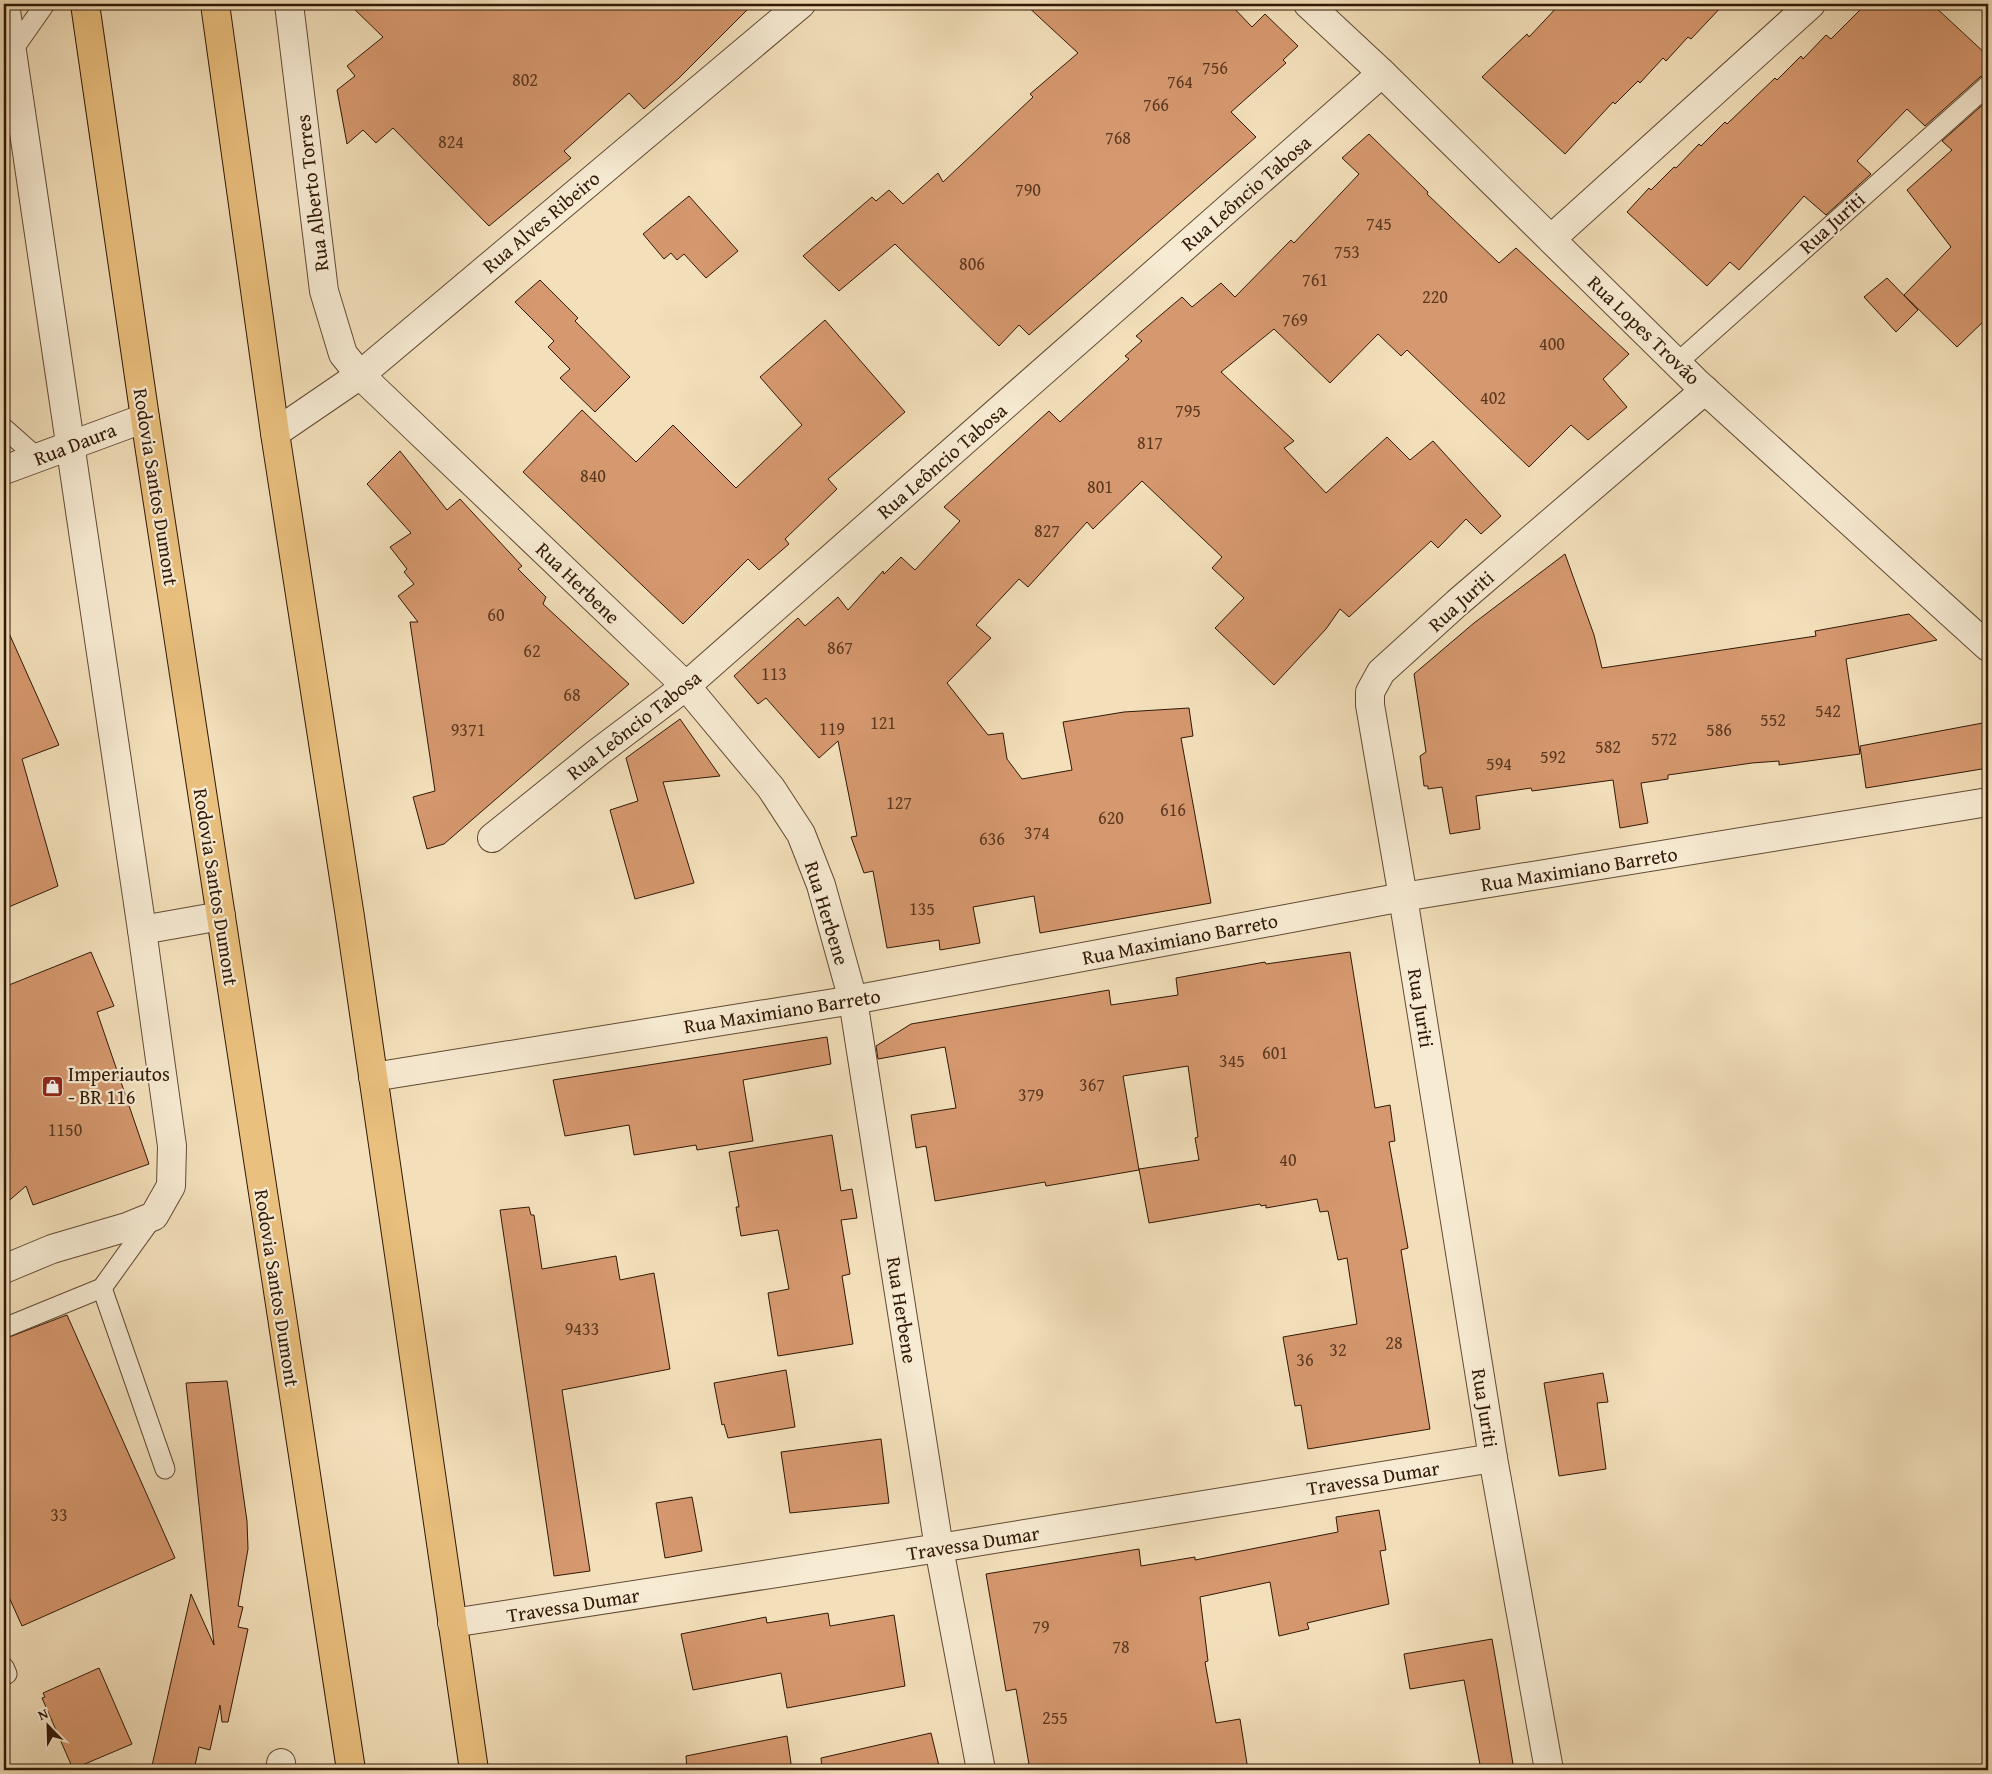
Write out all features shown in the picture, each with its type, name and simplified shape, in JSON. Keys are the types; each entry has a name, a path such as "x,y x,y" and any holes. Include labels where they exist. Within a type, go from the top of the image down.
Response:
{"highway":[{"name":"Rodovia Santos Dumont","path":"85,4 220,916 351,1770"},
{"path":"215,4 275,433 373,1077 474,1770"}],"street":[{"path":"4,4 7,58 69,447 142,930 172,1146 171,1186 154,1216 127,1227 52,1249 4,1269"},
{"name":"Rua Alberto Torres","path":"289,4 324,291 343,354 360,375"},
{"name":"Rua Alves Ribeiro","path":"275,433 360,375 800,4"},
{"name":"Rua Lopes Trovão","path":"1308,4 1382,73 1705,390 1988,647"},
{"path":"1551,239 1811,4"},
{"name":"Rua Leôncio Tabosa","path":"492,838 596,754 686,686 1382,73"},
{"name":"Rua Herbene","path":"360,375 686,686 771,788 801,834 822,885 853,1000 939,1548 981,1770"},
{"name":"Rua Juriti","path":"1549,1770 1493,1458 1403,897 1370,705 1370,692 1381,672 1465,596 1705,390"},
{"name":"Rua Daura","path":"4,470 39,459 145,418"},
{"name":"Rua Maximiano Barreto","path":"373,1077 853,1000 1403,897 1988,802"},
{"path":"142,930 220,916"},
{"name":"Travessa Dumar","path":"452,1623 939,1548 1493,1458"}],"lane":[{"path":"7,58 45,4"},
{"name":"Rua Juriti","path":"1677,363 1988,85"},
{"path":"4,428 39,459"},
{"path":"4,1328 102,1288 154,1216"},
{"path":"102,1288 164,1468"}],"path":[{"path":"4,1763 7,1770"}],"building":[{"path":"349,4 753,4 679,78 644,109 629,93 564,151 571,158 489,226 393,128 376,143 363,130 347,144 337,90 355,76 347,66 383,37"},
{"path":"1025,4 1230,4 1252,27 1265,14 1298,46 1283,60 1286,63 1231,112 1256,137 1029,335 1019,325 999,346 895,244 839,291 803,256 872,197 876,201 889,190 903,204 938,173 943,182 1033,97 1030,94 1078,53"},
{"path":"1560,4 1724,4 1691,39 1688,37 1666,61 1663,58 1640,83 1638,81 1615,104 1613,102 1565,154 1482,77 1527,34 1529,37"},
{"path":"1866,4 1932,4 1988,56 1988,74 1980,77 1925,126 1907,109 1857,161 1871,174 1826,215 1804,196 1739,270 1730,262 1707,286 1627,212 1649,188 1651,190 1674,167 1676,168 1699,144 1701,146 1725,122 1727,124 1801,56 1803,59 1826,35 1831,39"},
{"path":"1988,100 1988,317 1957,347 1904,295 1951,247 1907,190 1952,150 1942,141"},
{"path":"1369,134 1428,192 1427,194 1499,263 1516,248 1629,354 1603,379 1627,407 1588,440 1571,425 1529,467 1407,350 1401,356 1378,334 1330,383 1274,329 1221,372 1294,441 1284,448 1326,493 1387,437 1410,460 1433,441 1501,516 1481,534 1466,519 1438,548 1431,541 1349,617 1340,609 1326,629 1274,685 1215,628 1244,598 1212,568 1222,557 1142,481 1093,529 1087,522 1028,587 1019,579 976,625 991,638 947,683 988,735 1003,733 1007,759 1022,779 1072,770 1063,722 1124,712 1189,708 1193,736 1181,738 1211,903 1040,933 1034,896 973,907 980,943 940,950 939,940 887,948 873,871 864,873 851,837 857,836 838,741 819,758 766,698 758,704 734,676 798,618 805,626 838,597 848,610 883,571 884,574 901,557 915,570 960,521 944,507 1049,411 1060,422 1129,359 1125,356 1142,341 1136,336 1182,297 1192,307 1221,283 1235,297 1291,240 1294,243 1359,174 1342,158"},
{"path":"689,196 738,251 706,278 684,254 677,260 671,253 664,259 643,234"},
{"path":"1887,278 1918,310 1896,332 1864,297"},
{"path":"540,280 578,318 575,321 630,377 595,412 560,378 570,369 548,347 554,341 515,302"},
{"path":"825,320 905,412 828,479 837,489 785,539 789,544 759,570 748,559 683,624 523,472 582,410 636,462 673,425 736,488 802,425 760,377"},
{"path":"400,451 447,510 460,499 522,566 518,569 546,597 543,604 629,684 444,844 427,849 413,797 435,791 410,622 418,622 398,596 414,584 404,572 407,569 390,547 411,533 367,484"},
{"path":"1565,554 1594,635 1602,668 1816,636 1815,631 1909,614 1937,640 1846,659 1860,754 1779,765 1779,761 1752,763 1668,775 1668,779 1641,783 1648,823 1620,828 1613,780 1532,791 1531,788 1476,796 1480,829 1450,834 1442,787 1428,789 1428,786 1424,786 1420,756 1426,752 1414,674 1474,623"},
{"path":"4,622 59,745 22,759 58,886 4,909"},
{"path":"680,719 720,776 663,782 694,883 635,899 610,810 638,801 626,758"},
{"path":"1988,722 1988,768 1866,788 1860,746"},
{"path":"91,952 114,1006 97,1012 149,1164 33,1205 26,1186 4,1205 4,987"},
{"path":"1350,952 1375,1108 1390,1105 1395,1141 1389,1142 1408,1248 1401,1250 1430,1429 1308,1449 1301,1405 1295,1406 1283,1337 1357,1324 1347,1258 1338,1260 1328,1211 1320,1212 1317,1199 1266,1208 1266,1205 1261,1206 1260,1204 1149,1223 1139,1169 1199,1160 1195,1138 1198,1137 1188,1066 1123,1076 1139,1170 1046,1186 1045,1182 935,1201 926,1146 916,1148 911,1115 956,1108 945,1047 878,1059 876,1046 911,1024 1109,990 1111,1005 1178,995 1176,978 1265,962 1266,964"},
{"path":"827,1037 831,1064 743,1080 753,1141 697,1150 696,1145 634,1155 629,1125 565,1136 553,1080"},
{"path":"832,1135 841,1191 852,1189 857,1218 841,1220 850,1274 842,1276 853,1344 778,1356 768,1293 789,1289 778,1230 741,1236 736,1207 739,1207 729,1152"},
{"path":"529,1207 531,1215 534,1215 542,1269 616,1256 620,1280 654,1273 670,1369 562,1390 590,1571 554,1576 500,1210"},
{"path":"67,1315 175,1558 22,1626 4,1586 4,1339"},
{"path":"786,1370 795,1427 728,1438 724,1424 722,1425 714,1383"},
{"path":"1603,1373 1608,1402 1597,1403 1606,1469 1559,1476 1544,1383"},
{"path":"227,1381 247,1521 248,1549 238,1606 243,1607 238,1627 248,1629 228,1722 222,1722 220,1705 210,1750 199,1747 194,1770 151,1770 191,1594 214,1645 186,1383"},
{"path":"881,1439 889,1503 790,1513 781,1452"},
{"path":"692,1497 702,1551 665,1558 656,1503"},
{"path":"1379,1510 1386,1550 1380,1551 1389,1604 1307,1623 1309,1629 1279,1636 1270,1582 1200,1597 1208,1661 1205,1662 1216,1723 1240,1719 1248,1770 1030,1770 1016,1689 1006,1691 986,1574 1139,1549 1141,1566 1195,1557 1195,1560 1338,1532 1336,1517"},
{"path":"828,1613 830,1626 894,1615 905,1686 787,1708 781,1673 693,1690 681,1634 766,1617 767,1623"},
{"path":"1492,1639 1514,1770 1481,1770 1464,1680 1410,1689 1404,1654"},
{"path":"99,1668 132,1744 73,1769 42,1698 45,1697 43,1693"},
{"path":"931,1733 940,1770 822,1770 821,1758"},
{"path":"787,1736 792,1770 687,1770 686,1756"}],"place":[{"name":"Imperiautos - BR 116","path":"52,1086"}]}
